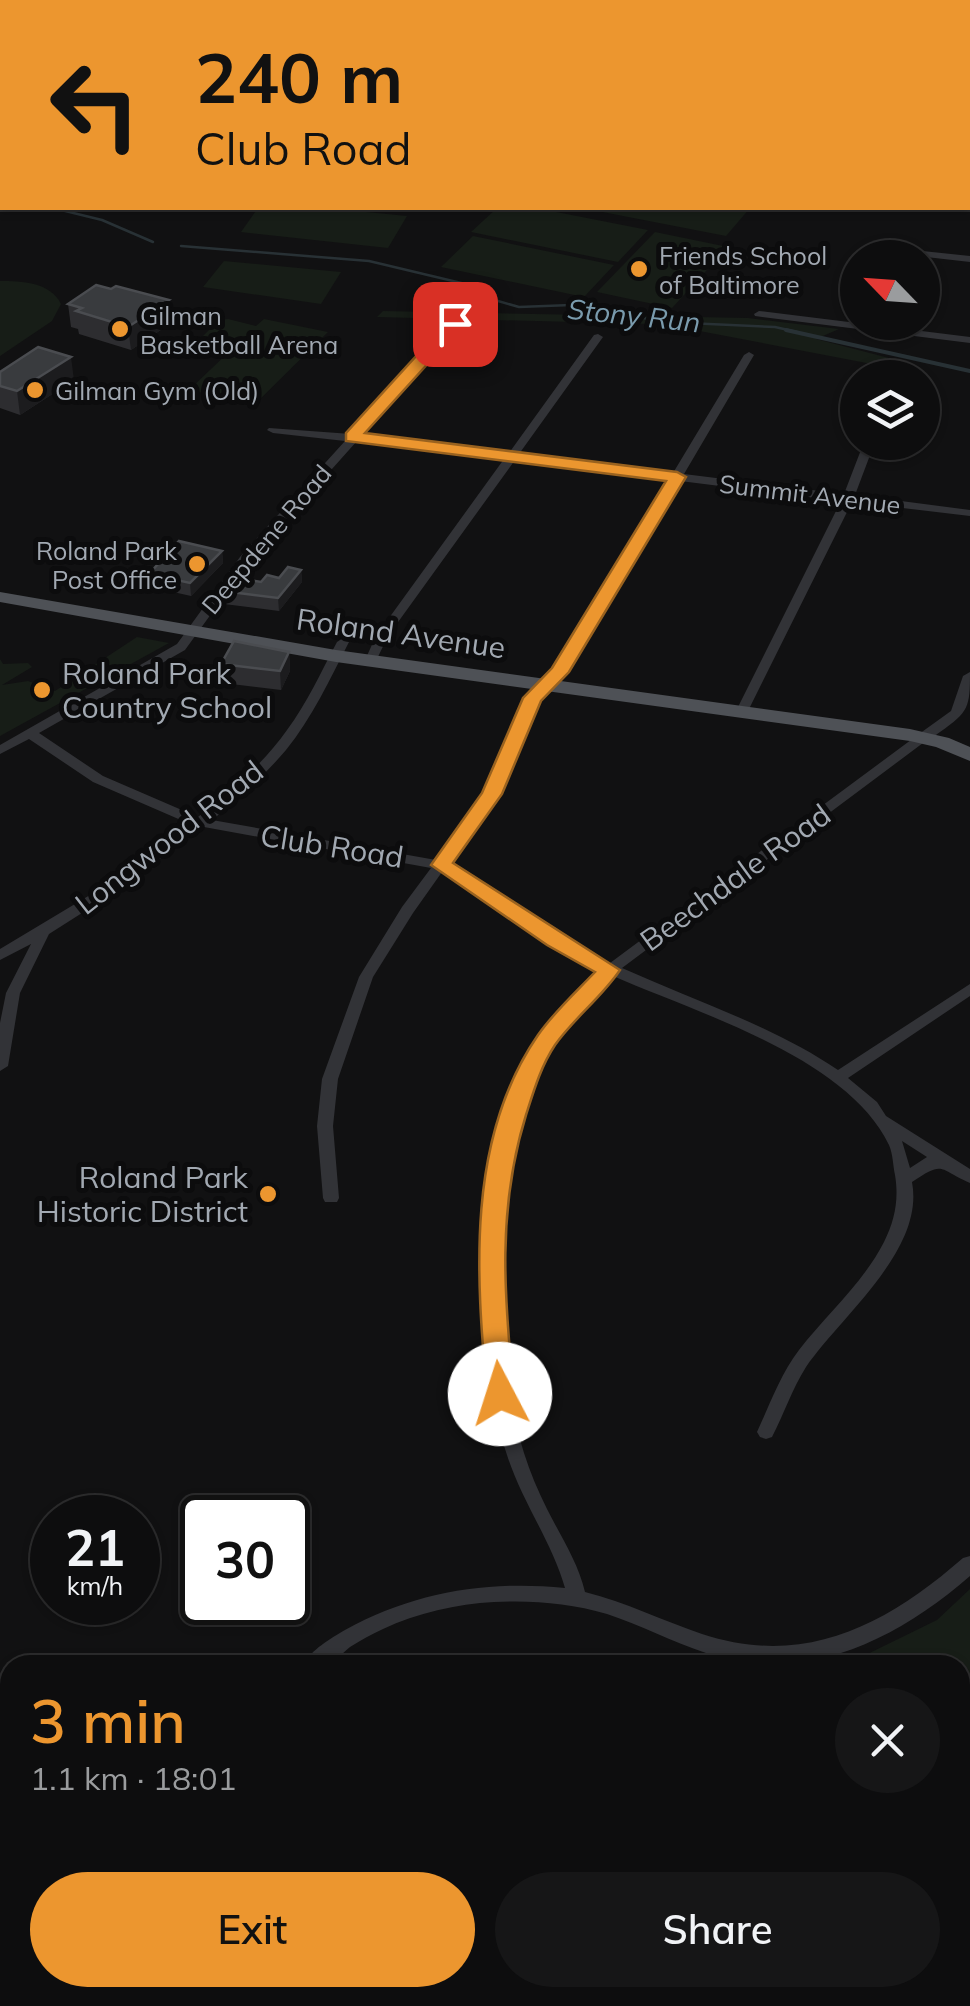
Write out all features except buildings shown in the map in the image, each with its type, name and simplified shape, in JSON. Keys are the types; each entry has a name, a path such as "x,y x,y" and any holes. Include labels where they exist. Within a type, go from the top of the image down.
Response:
{"main road":[{"name":"Roland Avenue","path":"0,583 195,626"},
{"name":"Roland Avenue","path":"0,597 970,739"},
{"name":"Roland Avenue","path":"930,733 970,754"}],"street":[{"path":"940,256 970,259"},
{"path":"759,314 970,340"},
{"name":"Deepdene Road","path":"0,750 181,648 244,560 455,324"},
{"path":"374,653 598,337"},
{"path":"331,1198 325,1126 330,1079 376,958 492,794 532,698 552,678 749,355"},
{"name":"Summit Avenue","path":"273,430 970,513"},
{"path":"746,704 863,460"},
{"name":"Longwood Road","path":"0,955 45,932 197,822 280,747 310,706 339,649"},
{"path":"930,733 958,713 970,676"},
{"name":"Beechdale Road","path":"577,1599 573,1572 536,1506 500,1394 490,1284 491,1234 497,1184 528,1072 554,1028 609,970 930,733"},
{"name":"Club Road","path":"30,734 107,784 197,822 441,865 555,940 609,970 734,1022 838,1076 884,1121 970,1177"},
{"path":"0,1066 7,991 45,932"},
{"path":"838,1076 970,989"},
{"name":"Club Road","path":"884,1121 902,1155 906,1179"},
{"path":"766,1432 800,1362 892,1245 904,1208 906,1179 930,1162 944,1162"},
{"path":"792,1655 838,1646 864,1635 904,1614 970,1564"},
{"path":"327,1655 357,1634 437,1601 499,1593 577,1599 724,1650 776,1655"}],"shaded area":[{"path":"257,210 346,210 407,216 388,248 241,232"},
{"path":"495,210 546,210 648,230 618,262 471,232"},
{"path":"592,210 748,210 726,236"},
{"path":"655,232 728,247 672,308 597,292"},
{"path":"473,236 614,265 584,297 441,267"},
{"path":"224,261 341,272 321,304 203,287"},
{"path":"0,281 43,287 61,304 52,321 0,356"},
{"path":"383,311 748,318 839,329 816,339 896,360 851,360 689,329 690,325 377,317"},
{"path":"264,319 328,332 255,404 189,390 231,350 200,339 219,320 256,326"},
{"path":"137,637 169,643 0,736 0,659 3,664 28,663 32,667 2,685 28,681 55,691"},
{"path":"970,1589 970,1655 865,1655 937,1620"}],"waterway":[{"name":"Stony Run","path":"61,210 102,220 153,242"},
{"name":"Stony Run","path":"181,246 369,261 478,287 498,301 519,307 571,305 665,322 775,327 797,332"},
{"name":"Stony Run","path":"786,330 970,371"}],"place":[{"name":"Friends School of Baltimore","path":"639,269"},
{"name":"Gilman Basketball Arena","path":"120,329"},
{"name":"Gilman Gym (Old)","path":"35,390"},
{"name":"Roland Park Post Office","path":"197,564"},
{"name":"Roland Park Country School","path":"42,690"},
{"name":"Roland Park Historic District","path":"268,1194"}],"route":[{"path":"455,324 352,437 677,477 560,672 532,698 492,794 441,865 453,869 555,940 609,970 554,1028 528,1072 511,1125 497,1184 491,1234 490,1284 500,1394"}]}
